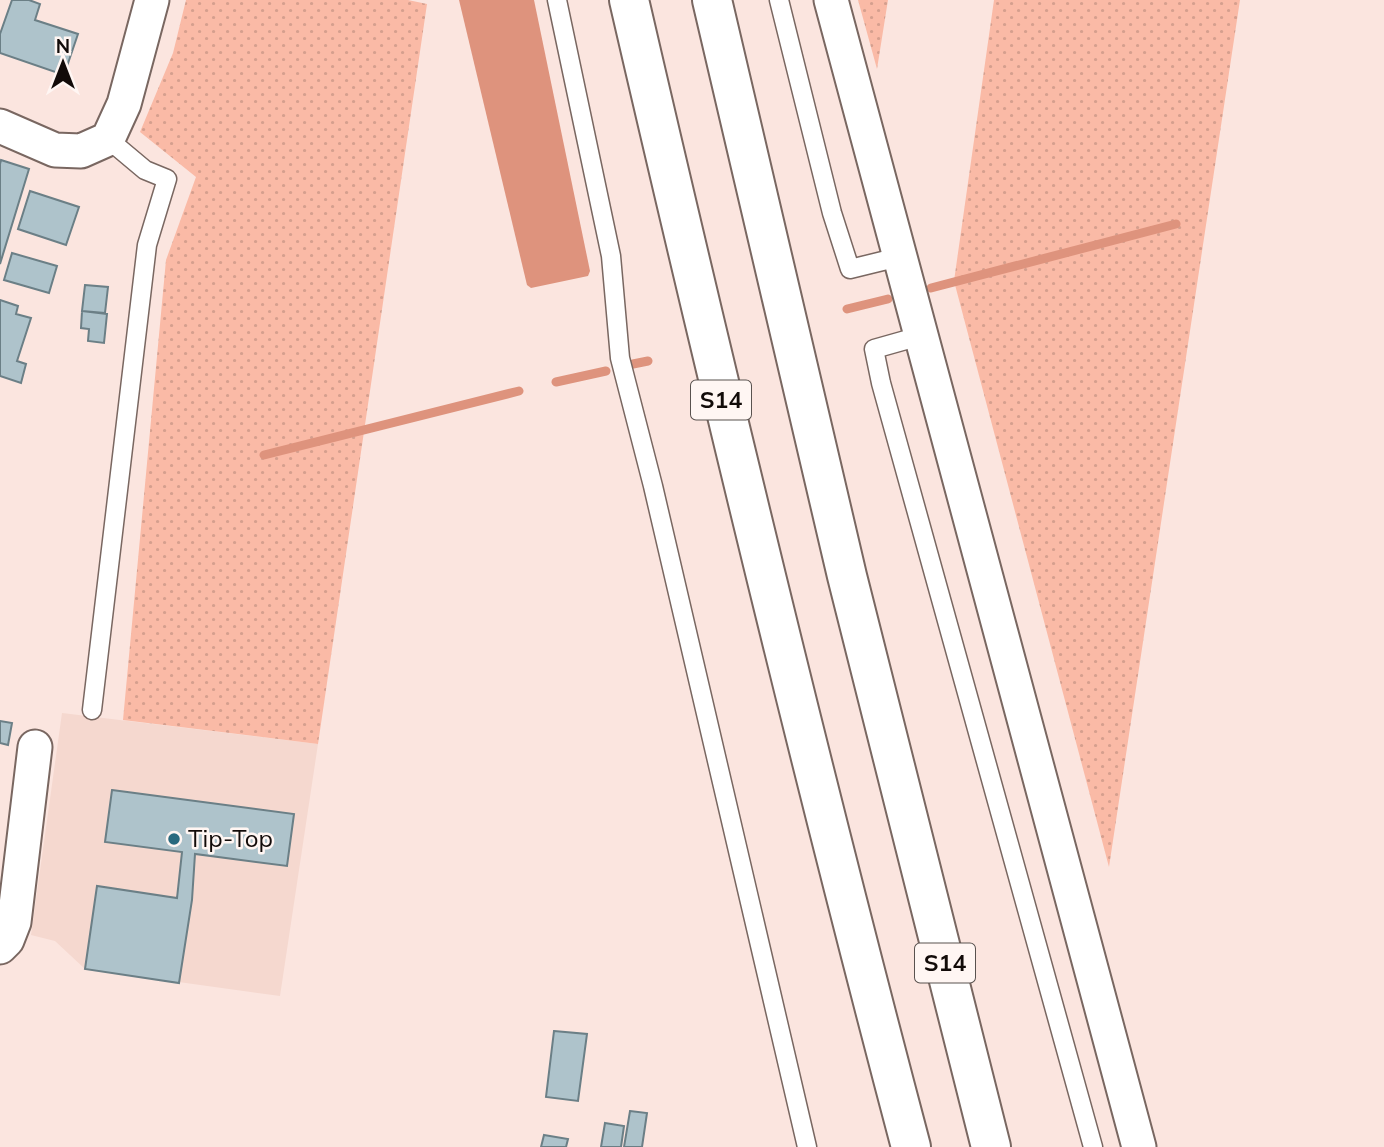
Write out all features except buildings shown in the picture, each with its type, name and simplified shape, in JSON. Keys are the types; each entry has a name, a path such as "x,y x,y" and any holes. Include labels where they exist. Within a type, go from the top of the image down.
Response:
{"highway":[{"name":"S14","path":"629,0 719,391 816,785 911,1147"},
{"name":"S14","path":"712,0 847,576 991,1147"}],"street":[{"path":"0,126 55,150 81,151 108,139 124,104 152,0"},
{"path":"831,0 1139,1147"},
{"path":"0,947 7,940 14,922 35,747"}],"lane":[{"path":"557,0 611,256 620,358 653,486 807,1147"},
{"path":"779,0 832,213 850,270 899,257"},
{"path":"92,710 147,245 167,179 145,170 108,139"},
{"path":"920,336 874,349 881,383 1093,1147"}],"shaded area":[{"path":"186,0 408,0 427,4 318,744 123,720 166,260 196,177 140,132 173,53"},
{"path":"459,0 534,0 590,271 588,276 531,288 527,285"},
{"path":"858,0 888,0 877,69"},
{"path":"994,0 1240,0 1109,867 954,281"},
{"name":"Tip-Top","path":"62,713 318,744 280,996 85,969 55,941 31,935"}],"waterway":[{"path":"931,288 1176,224"},
{"path":"847,309 888,299"},
{"path":"633,364 648,361"},
{"path":"556,382 606,371"},
{"path":"264,455 519,391"}],"place":[{"name":"Tip-Top","path":"174,839"}]}
